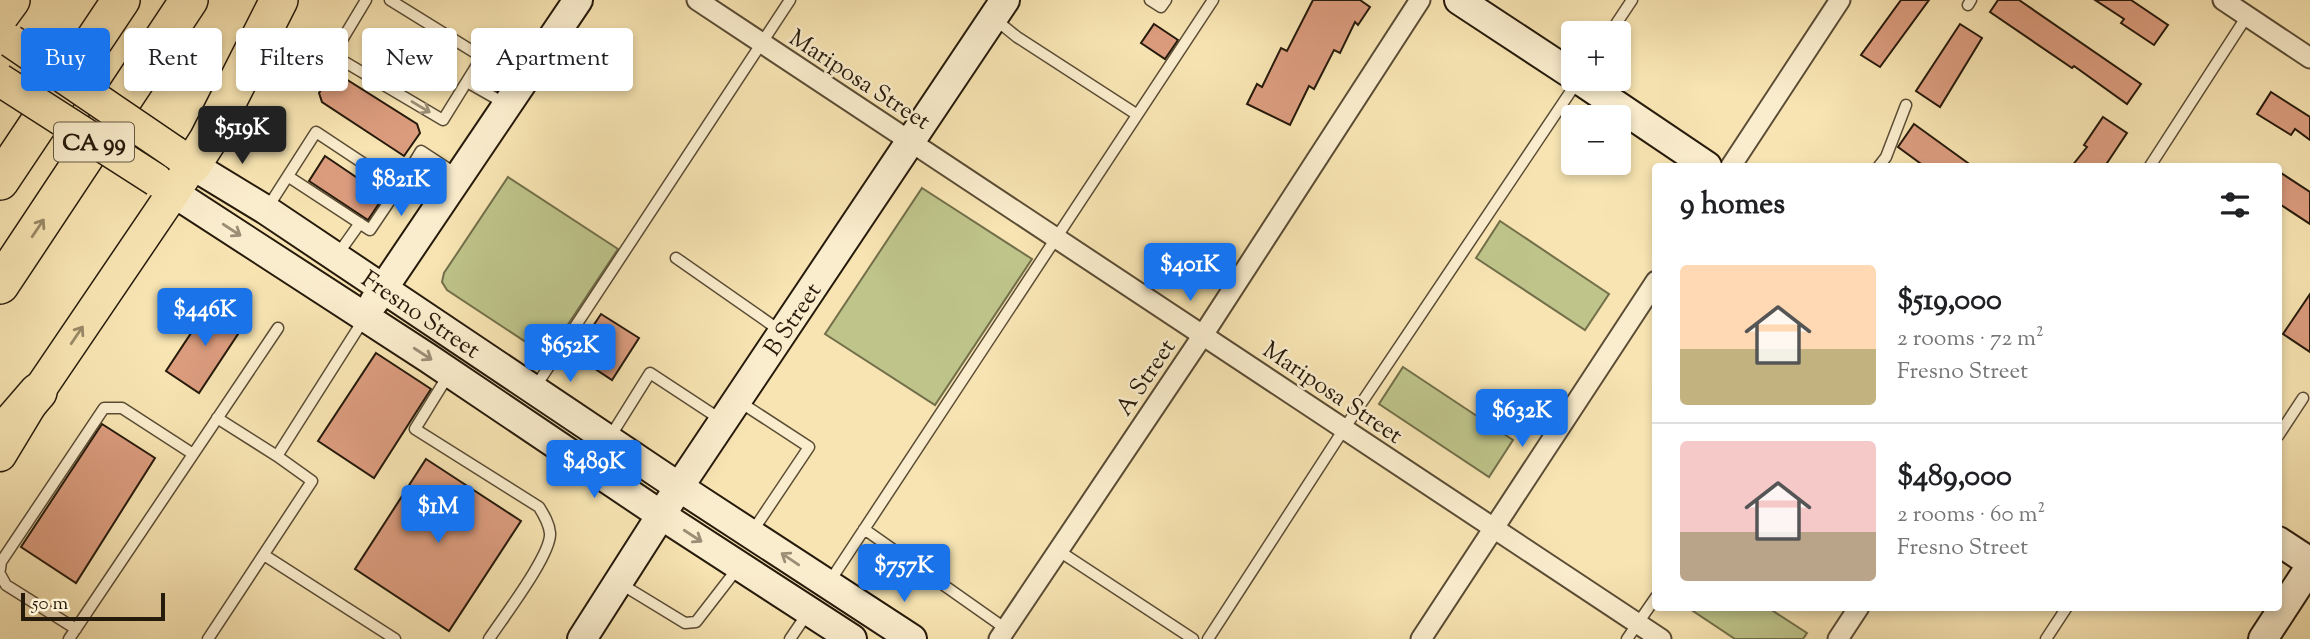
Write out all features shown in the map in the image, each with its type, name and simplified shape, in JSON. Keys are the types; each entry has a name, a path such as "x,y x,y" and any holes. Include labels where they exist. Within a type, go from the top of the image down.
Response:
{"highway":[{"path":"4,30 11,0"},
{"name":"CA 99","path":"0,181 121,0"},
{"name":"CA 99","path":"0,285 189,0"},
{"path":"174,172 208,140 279,0"},
{"path":"0,436 38,392"}],"main road":[{"path":"365,317 578,0"},
{"path":"1460,0 1561,67"},
{"name":"B Street","path":"582,639 679,487 999,9"},
{"name":"Fresno Street","path":"4,30 174,172 365,317 852,639"},
{"name":"Fresno Street","path":"0,80 174,172 266,210 679,487 912,639"},
{"path":"1597,91 1703,163"},
{"path":"0,455 174,172"},
{"path":"2282,544 2310,564 2282,609"},
{"path":"2263,639 2281,611"}],"street":[{"name":"Mariposa Street","path":"697,0 1494,528 1633,631 1661,639"},
{"name":"A Street","path":"1003,634 1203,335 1420,0"},
{"path":"1733,163 1840,0"},
{"path":"2223,0 2252,8 2310,58"},
{"path":"1421,639 1652,287"},
{"path":"1838,639 1856,611"}],"lane":[{"path":"366,0 333,55 443,120 482,57 390,0"},
{"path":"534,390 790,0"},
{"path":"1150,0 1161,7 1166,0"},
{"path":"828,584 1213,0"},
{"path":"1618,21 1632,0"},
{"path":"2152,163 2252,8"},
{"path":"999,9 1017,37 1136,114"},
{"path":"467,82 508,105"},
{"path":"1208,639 1344,429 1571,91"},
{"path":"1881,163 1906,105"},
{"path":"266,210 316,132 399,187"},
{"path":"289,177 370,230 421,151 460,176"},
{"path":"336,257 360,223"},
{"path":"676,258 783,332"},
{"path":"277,456 365,317"},
{"path":"69,639 278,328"},
{"path":"450,372 415,429 539,507 547,520 550,535 546,552 489,639"},
{"path":"609,439 650,373 809,447 752,533"},
{"path":"2282,430 2303,398"},
{"path":"76,629 6,585 0,571 1,562 104,408 122,408 193,454"},
{"path":"208,639 312,481 217,418"},
{"path":"864,529 1003,634"},
{"path":"1059,551 1193,639"},
{"path":"264,555 396,639"},
{"path":"619,583 685,623 696,622 739,566"},
{"path":"1633,631 1652,603"},
{"path":"790,639 809,611"},
{"path":"2046,639 2064,611"}],"green space":[{"path":"508,177 618,249 547,356 447,290 442,282 444,273"},
{"path":"922,188 1032,259 935,405 825,334"},
{"path":"1500,221 1609,294 1585,330 1476,258"},
{"path":"1403,367 1513,440 1489,477 1379,404"},
{"path":"1693,611 1773,611 1807,633 1803,639 1735,639"}],"building":[{"path":"1313,0 1360,0 1370,7 1358,25 1355,22 1340,53 1334,50 1314,89 1309,86 1290,125 1247,104 1257,84 1262,87 1281,48 1287,51"},
{"path":"1901,0 1929,0 1880,67 1861,55"},
{"path":"1998,0 2019,0 2141,84 2127,104 1990,12"},
{"path":"2095,0 2131,0 2168,25 2154,45 2121,23 2124,19"},
{"path":"1154,24 1178,40 1165,59 1141,43"},
{"path":"1960,24 1982,38 1940,107 1916,91"},
{"path":"348,80 417,124 420,133 404,156 322,102 319,93 348,91"},
{"path":"2271,92 2310,117 2310,140 2295,129 2291,135 2257,114"},
{"path":"2103,117 2127,133 2107,163 2074,163 2087,147 2084,145"},
{"path":"1914,124 1968,163 1920,163 1898,147"},
{"path":"325,156 384,196 368,220 309,181"},
{"path":"2282,174 2310,192 2310,224 2282,206"},
{"path":"2310,294 2310,352 2283,334"},
{"path":"211,303 244,325 199,393 166,371"},
{"path":"601,314 639,338 612,380 574,355"},
{"path":"376,353 431,389 374,478 318,441"},
{"path":"102,424 155,458 76,583 21,547"},
{"path":"426,459 521,521 449,631 355,569"}]}
